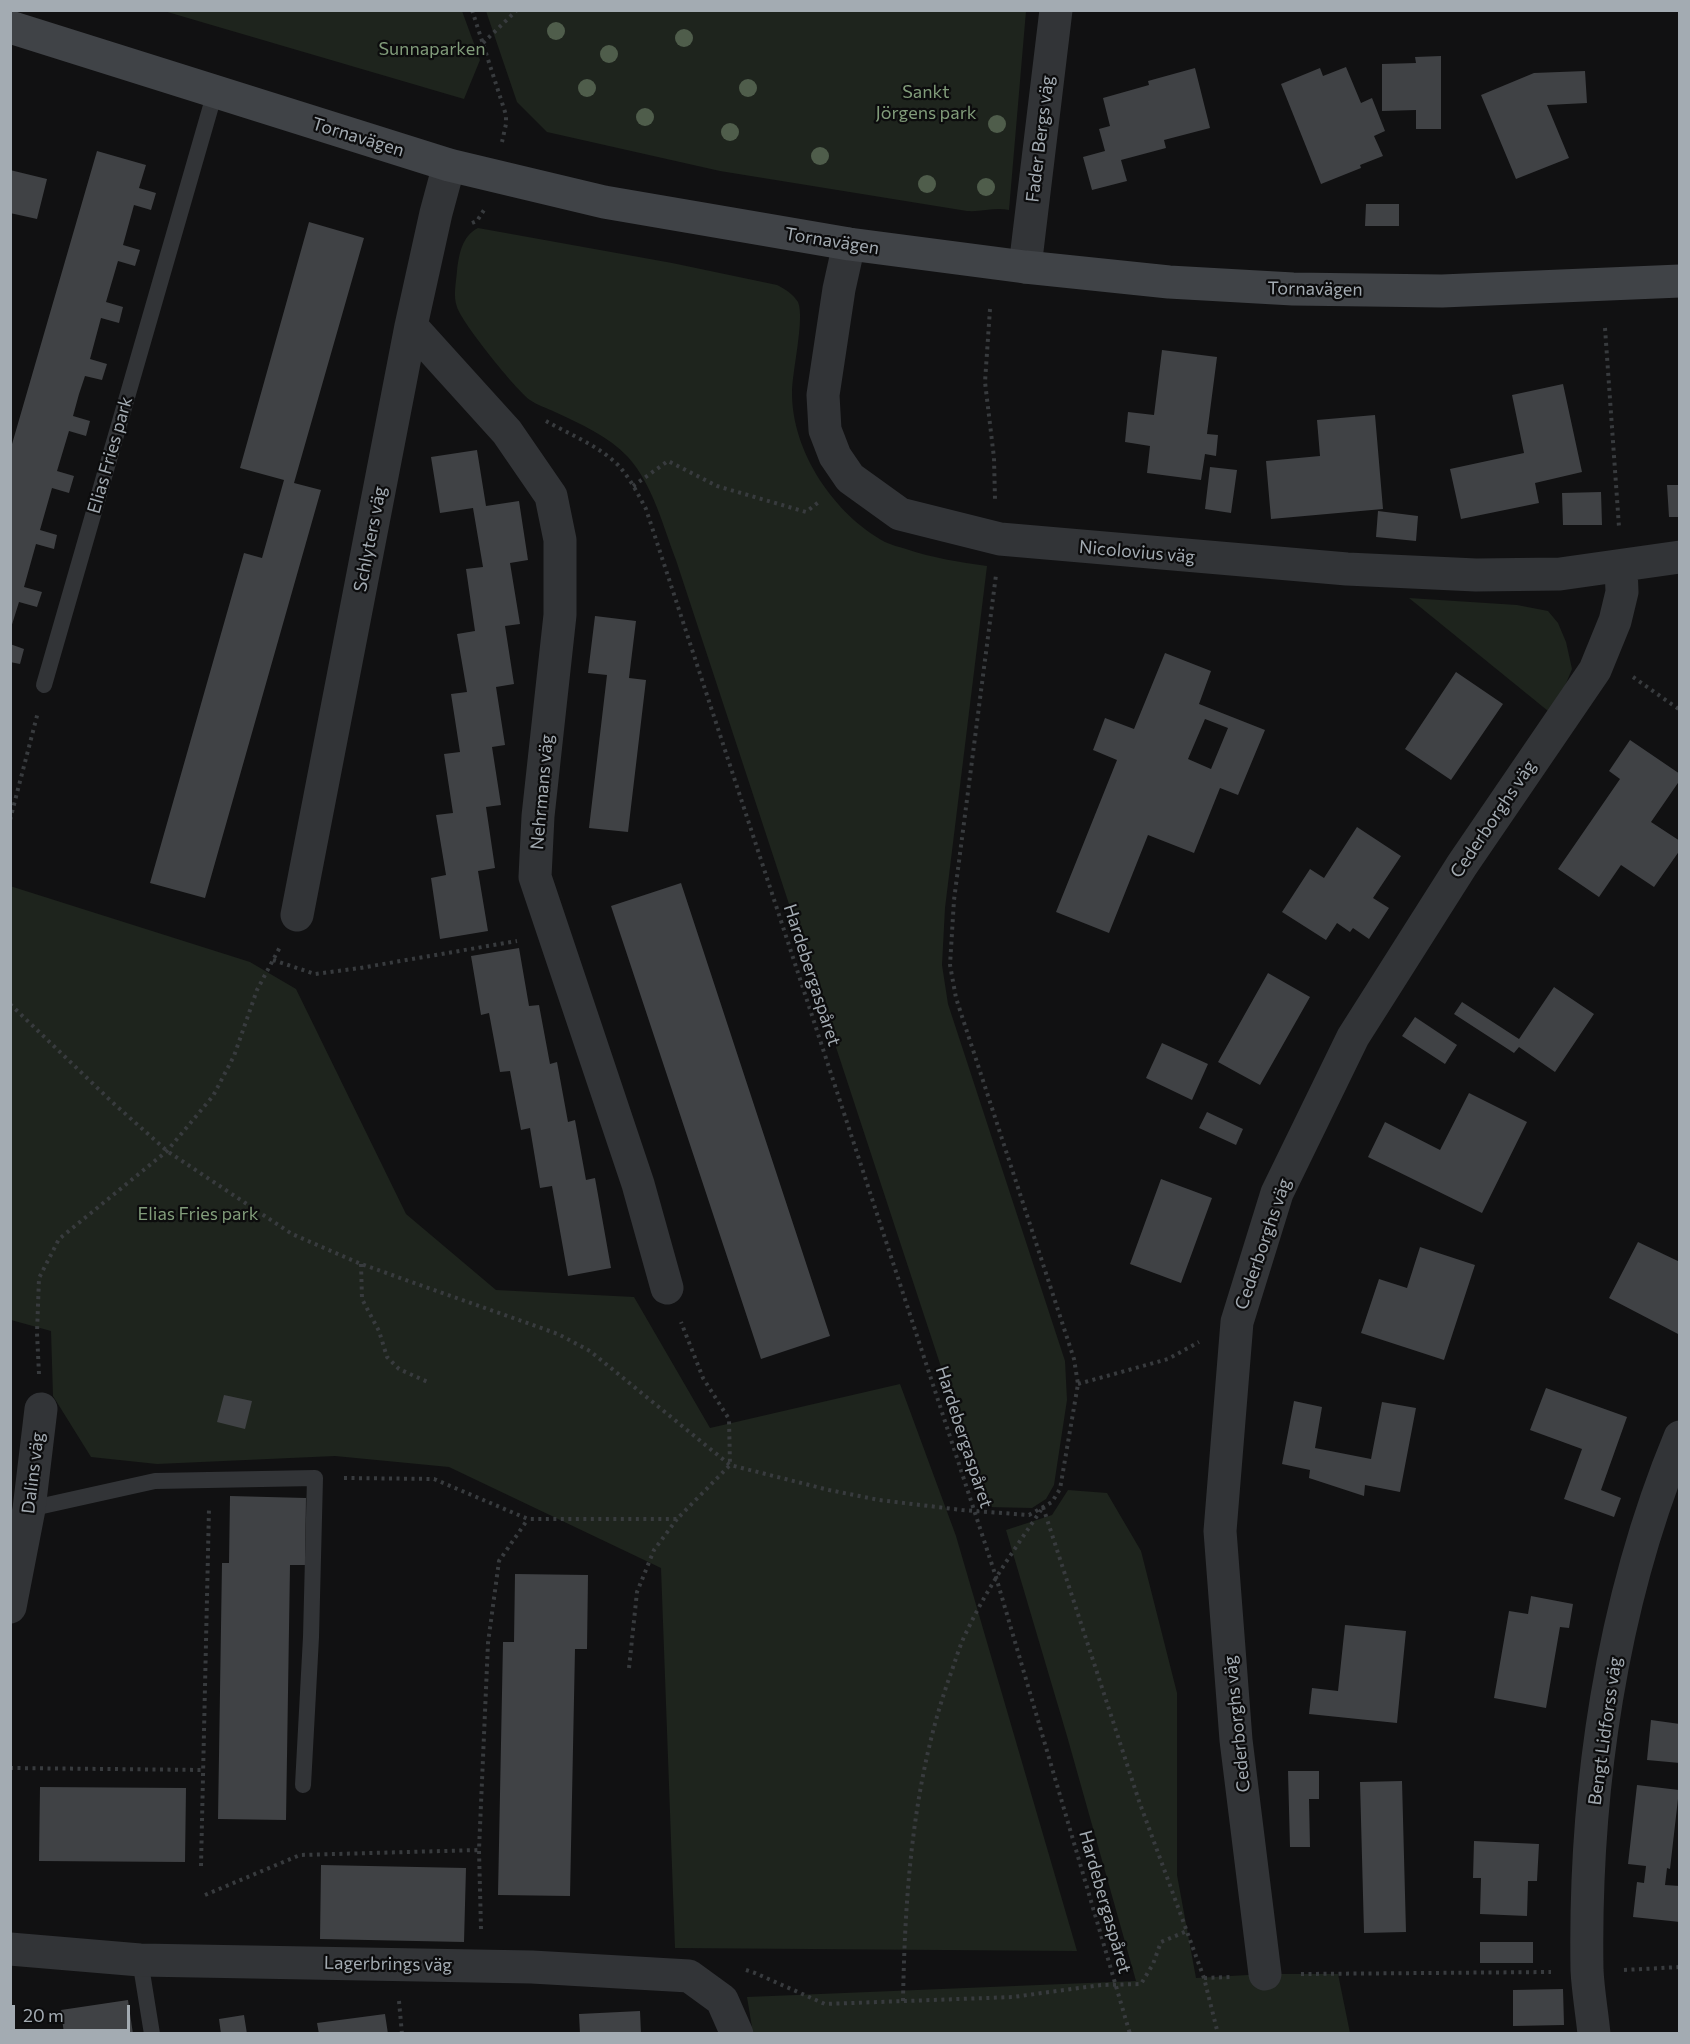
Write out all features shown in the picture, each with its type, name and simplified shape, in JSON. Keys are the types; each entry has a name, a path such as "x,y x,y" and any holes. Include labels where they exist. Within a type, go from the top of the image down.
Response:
{"main road":[{"name":"Tornavägen","path":"10,27 449,165 604,202 849,244 1025,267 1169,282 1293,289 1442,291 1680,281"}],"street":[{"name":"Fader Bergs väg","path":"1025,267 1056,10"},
{"name":"Schlyters väg","path":"297,915 411,326 449,165"},
{"name":"Nicolovius väg","path":"849,244 839,290 823,395 825,430 835,456 850,478 900,514 1000,539 1347,569 1476,575 1560,574 1680,557"},
{"name":"Nehrmans väg","path":"411,326 507,432 551,496 560,540 560,615 538,816 535,877 638,1184 667,1288"},
{"name":"Cederborghs väg","path":"1265,1974 1236,1740 1220,1531 1237,1322 1277,1193 1353,1037 1462,865 1595,670 1615,621 1622,591 1621,567"},
{"name":"Dalins väg","path":"10,1607 29,1509 41,1409"},
{"name":"Bengt Lidforss väg","path":"1594,2034 1587,1972 1590,1851 1604,1716 1618,1641 1638,1558 1664,1474 1680,1437"},
{"name":"Lagerbrings väg","path":"10,1949 140,1960 532,1967 689,1976"},
{"path":"689,1976 722,2000 737,2034"}],"lane":[{"name":"Elias Fries park","path":"44,685 215,92"},
{"path":"29,1509 155,1481 315,1478 311,1637 303,1785"},
{"path":"140,1960 152,2034"}],"path":[{"path":"463,226 477,221 483,212 506,124 506,115 472,10"},
{"path":"483,43 517,10"},
{"path":"10,1004 167,1151 292,1234 361,1264 558,1334 590,1351 730,1465 879,1500 974,1511 1029,1515 1052,1502 1060,1489 1078,1384 1074,1359 960,1009 950,965 954,900 1000,539 995,507 994,458 985,381 990,309"},
{"path":"1605,328 1621,567"},
{"name":"Hardebergaspåret","path":"543,419 618,465 646,509 996,1577 1130,2034"},
{"path":"633,486 668,461 717,486 806,512 850,478"},
{"path":"1632,677 1680,710"},
{"path":"10,820 44,685"},
{"path":"41,1409 37,1333 39,1278 59,1239 167,1151 213,1096 234,1056 257,990 297,915"},
{"path":"273,960 315,974 554,934"},
{"path":"361,1264 362,1299 379,1330 387,1357 399,1369 429,1383"},
{"path":"629,1668 637,1592 654,1550 677,1519 730,1465 729,1419 703,1378 667,1288"},
{"path":"1078,1384 1168,1359 1237,1322"},
{"path":"315,1478 434,1479 528,1519 677,1519"},
{"path":"201,1866 210,1480"},
{"path":"903,2001 904,1931 914,1820 938,1711 966,1633 996,1577 1043,1507"},
{"path":"1043,1507 1139,1801 1204,1978 1218,2034"},
{"path":"481,1966 479,1850 488,1643 499,1561 528,1519"},
{"path":"10,1768 204,1770"},
{"path":"205,1895 300,1855 479,1850"},
{"path":"689,1976 718,1964 755,1972 825,2004 1013,1997 1116,1984 1142,1984 1161,1942 1186,1931"},
{"path":"1204,1978 1265,1974 1587,1972 1680,1967"}],"green space":[{"name":"Sunnaparken","path":"164,11 462,11 480,60 464,99"},
{"name":"Sankt Jörgens park","path":"486,11 1026,11 1009,210 967,211 720,171 547,132 517,102"},
{"path":"478,228 672,263 777,285 786,290 796,299 800,310 792,393 794,415 799,437 819,479 849,515 866,530 887,543 936,557 987,566 945,908 942,965 948,1004 1065,1361 1067,1400 1054,1485 1046,1499 1032,1508 987,1507 676,560 651,493 637,468 612,443 584,426 533,402 523,394 490,356 461,315 455,298 459,258 468,236"},
{"path":"1409,598 1517,605 1548,611 1558,623 1566,642 1572,669 1553,715"},
{"name":"Elias Fries park","path":"10,886 250,962 296,989 406,1214 496,1290 634,1297 710,1428 900,1384 956,1536 1077,1951 675,1948 661,1568 449,1467 335,1456 157,1464 91,1457 53,1396 51,1331 11,1320"},
{"path":"1068,1490 1107,1493 1141,1551 1177,1693 1177,1875 1196,1978 1265,1974 1338,1974 1350,2033 753,2033 747,1997 1136,1981 1006,1530 1052,1515"}],"building":[{"path":"1441,56 1441,129 1416,129 1416,110 1382,111 1382,64 1416,63 1415,57"},
{"path":"1346,67 1361,103 1372,98 1385,131 1374,136 1383,156 1360,165 1361,168 1321,184 1281,84 1320,68 1323,76"},
{"path":"1195,68 1210,128 1164,140 1166,148 1121,160 1127,181 1092,190 1083,157 1105,151 1099,129 1110,126 1103,98 1149,85 1148,81"},
{"path":"1585,71 1587,103 1547,105 1569,158 1516,179 1481,95 1534,73"},
{"path":"97,151 146,165 139,188 156,193 151,210 134,205 123,245 140,250 135,266 118,261 106,302 123,307 119,323 101,318 90,359 107,364 102,380 85,376 79,394 73,416 90,421 86,436 69,431 57,471 74,476 69,493 52,488 40,530 57,535 54,549 36,544 24,587 42,592 37,607 19,602 10,631 10,451"},
{"path":"10,170 47,179 37,219 10,213"},
{"path":"1366,204 1399,204 1399,226 1365,226"},
{"path":"309,222 364,238 294,483 321,490 205,898 150,883 244,553 262,558 284,480 240,468"},
{"path":"1162,350 1217,357 1207,434 1218,435 1216,456 1205,454 1201,480 1147,473 1150,446 1125,442 1128,412 1154,415"},
{"path":"1563,384 1582,472 1535,483 1539,503 1461,519 1450,469 1524,453 1512,395"},
{"path":"1375,415 1383,509 1271,519 1266,461 1320,456 1317,420"},
{"path":"477,450 486,506 519,501 528,560 510,563 520,624 505,626 514,684 496,687 505,745 492,747 501,805 486,807 495,868 478,871 488,931 440,939 431,878 446,875 436,815 453,813 444,754 460,752 451,694 467,692 457,634 475,631 466,569 483,567 473,508 440,513 431,457"},
{"path":"1210,467 1237,470 1231,513 1205,509"},
{"path":"1667,485 1680,485 1680,517 1669,517"},
{"path":"1601,492 1602,525 1563,525 1562,493"},
{"path":"1378,511 1418,516 1416,541 1376,537"},
{"path":"595,616 636,621 629,678 646,680 628,832 589,828 607,675 588,673"},
{"path":"10,644 24,649 20,664 10,662"},
{"path":"1165,653 1211,671 1199,704 1265,730 1238,795 1220,788 1194,853 1148,835 1109,933 1056,912 1117,760 1093,750 1105,718 1134,729","holes":["1205,719 1228,728 1211,769 1188,759"]},
{"path":"1456,672 1503,704 1451,780 1405,749"},
{"path":"1630,740 1680,774 1680,780 1651,822 1680,841 1680,850 1654,887 1621,865 1599,897 1558,869 1620,779 1609,771"},
{"path":"1357,827 1401,856 1373,898 1389,908 1369,939 1353,928 1350,932 1337,923 1326,940 1282,912 1310,869 1324,878"},
{"path":"681,883 830,1336 761,1359 611,906"},
{"path":"519,948 529,1006 539,1005 550,1064 557,1062 568,1122 575,1120 586,1180 595,1178 611,1268 568,1276 552,1186 540,1188 530,1128 521,1130 510,1071 500,1072 489,1013 481,1015 471,956"},
{"path":"1268,973 1310,997 1260,1085 1218,1062"},
{"path":"1554,987 1594,1014 1555,1072 1519,1047 1514,1053 1454,1014 1462,1002 1519,1039"},
{"path":"1415,1017 1457,1045 1445,1064 1402,1036"},
{"path":"1162,1043 1208,1064 1192,1100 1146,1078"},
{"path":"1469,1093 1527,1122 1482,1213 1368,1157 1385,1122 1440,1150"},
{"path":"1207,1112 1243,1129 1236,1145 1199,1128"},
{"path":"1161,1179 1212,1198 1181,1283 1130,1264"},
{"path":"1638,1242 1680,1262 1680,1335 1609,1298"},
{"path":"1420,1247 1475,1265 1444,1360 1361,1333 1379,1279 1407,1288"},
{"path":"1546,1388 1627,1417 1601,1490 1621,1498 1614,1517 1564,1499 1582,1449 1530,1430"},
{"path":"224,1395 252,1401 245,1429 217,1422"},
{"path":"1294,1401 1322,1407 1315,1448 1371,1459 1382,1402 1416,1408 1400,1492 1365,1485 1364,1496 1309,1478 1310,1470 1282,1464"},
{"path":"230,1496 306,1498 305,1565 290,1565 286,1820 218,1819 222,1563 229,1563"},
{"path":"515,1574 588,1575 587,1649 575,1649 570,1896 498,1895 503,1642 514,1642"},
{"path":"1531,1596 1573,1604 1569,1628 1560,1627 1546,1708 1494,1698 1509,1611 1528,1614"},
{"path":"1345,1625 1406,1631 1397,1723 1309,1714 1312,1688 1338,1691"},
{"path":"1651,1720 1680,1724 1680,1763 1647,1760"},
{"path":"1288,1771 1319,1771 1319,1799 1309,1799 1310,1847 1290,1847"},
{"path":"1402,1781 1406,1932 1364,1933 1360,1782"},
{"path":"1637,1785 1679,1790 1670,1869 1667,1868 1665,1885 1680,1886 1680,1922 1633,1917 1637,1882 1644,1883 1646,1866 1628,1864"},
{"path":"40,1787 186,1788 185,1862 39,1861"},
{"path":"1474,1841 1539,1844 1537,1881 1528,1881 1527,1916 1480,1914 1481,1878 1473,1878"},
{"path":"321,1865 466,1868 464,1942 320,1939"},
{"path":"1480,1942 1533,1942 1533,1963 1480,1963"},
{"path":"1563,1989 1564,2025 1513,2026 1513,1990"},
{"path":"128,2000 133,2034 64,2034 61,2010"},
{"path":"640,2011 641,2034 580,2034 579,2014"},
{"path":"385,2014 388,2034 319,2034 317,2023"},
{"path":"244,2015 247,2034 221,2034 219,2019"}]}
